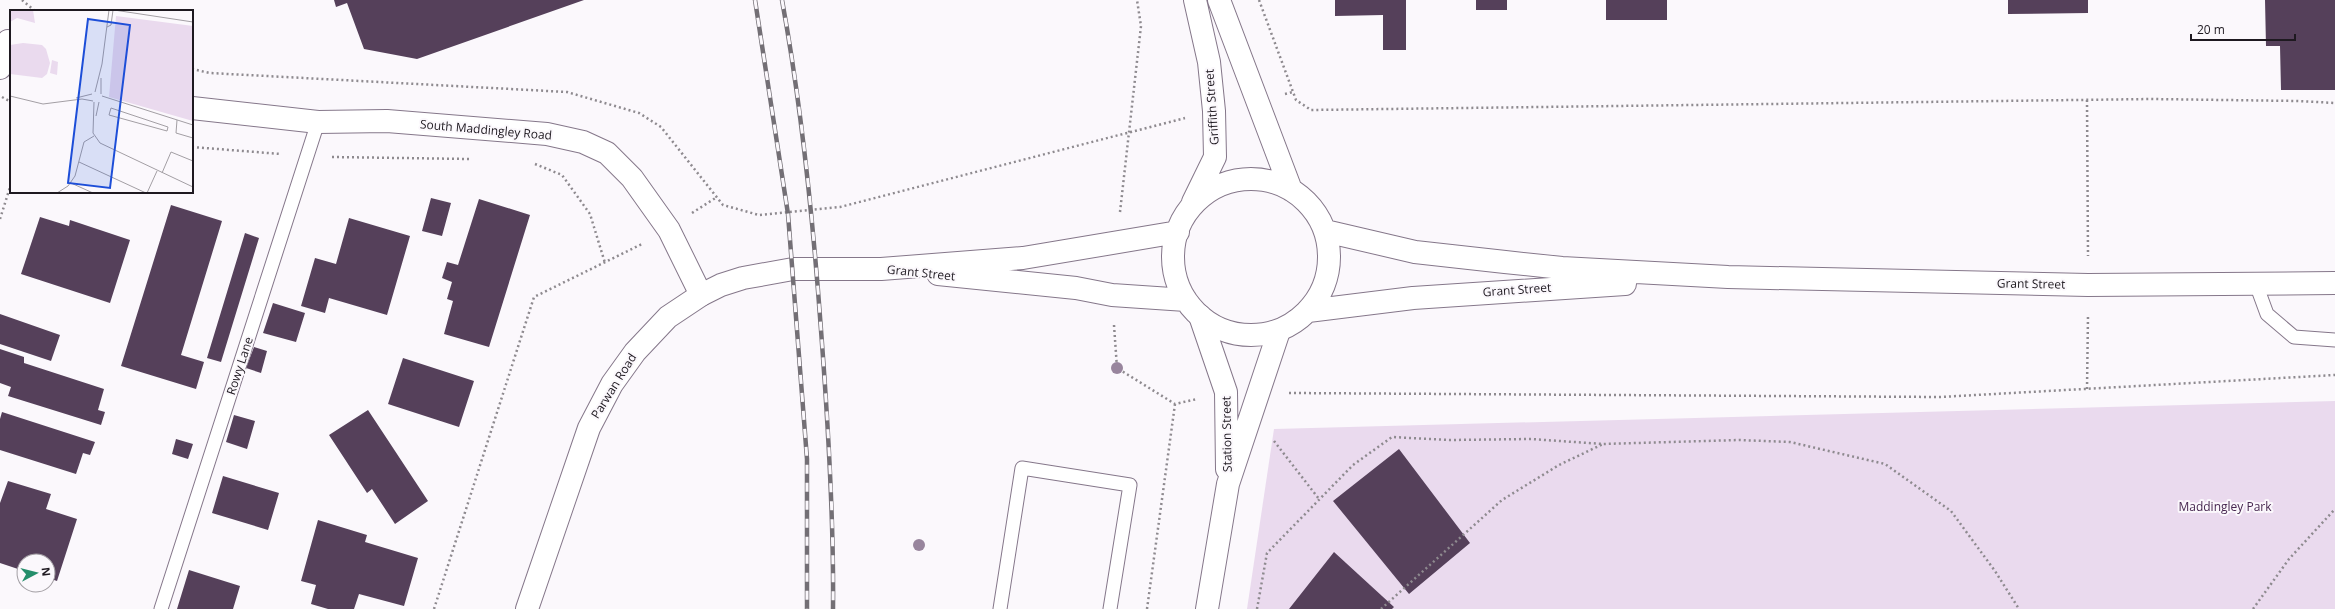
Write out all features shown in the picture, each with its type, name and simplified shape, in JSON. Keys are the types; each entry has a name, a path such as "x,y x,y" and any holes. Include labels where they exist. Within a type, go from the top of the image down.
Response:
{"main road":[{"name":"Griffith Street","path":"1195,0 1209,62 1214,111 1215,157 1178,232 1174,248 1174,267 1178,285 1186,300 1200,316"},
{"path":"1219,0 1291,190"},
{"path":"0,68 6,40"},
{"name":"South Maddingley Road","path":"193,108 318,122 387,121 547,134 582,142 607,153 632,178 669,230 701,295"},
{"path":"1189,210 1206,193 1227,183 1240,180 1266,180 1291,190 1310,205 1325,231 1328,246 1328,268 1320,294 1308,311 1298,320 1278,331 1265,334 1239,334 1225,331 1200,316"},
{"name":"Grant Street","path":"1325,231 1423,252 1562,268 1728,277 2088,285 2335,283"},
{"name":"Grant Street","path":"881,269 1023,258 1178,232"},
{"name":"Parwan Road","path":"527,609 589,428 612,384 635,352 668,317 701,295 721,285 762,273 793,269 881,269"},
{"name":"Grant Street","path":"881,269 1076,288 1112,295 1186,300"},
{"name":"Grant Street","path":"1308,311 1413,298 1728,277"},
{"name":"Station Street","path":"1200,316 1226,392 1228,484"},
{"name":"Station Street","path":"1206,609 1228,484 1278,331"}],"lane":[{"name":"Rowy Lane","path":"161,609 318,122"},
{"path":"2256,284 2267,314 2294,336 2335,340"},
{"path":"1000,609 1022,468 1130,485 1110,609"}],"path":[{"path":"22,0 34,10"},
{"path":"1117,242 1128,131 1141,26 1137,0"},
{"path":"1259,0 1296,100 1311,110 2087,100 2290,101 2335,103"},
{"path":"0,96 10,101"},
{"path":"2087,100 2087,389"},
{"path":"434,609 534,297 669,230 717,197 723,205 759,216 840,207 1128,131"},
{"path":"193,147 307,156 476,160"},
{"path":"533,164 562,176 586,207 590,214 605,262"},
{"path":"0,219 10,187"},
{"path":"1112,295 1116,368 1175,404 1226,392"},
{"path":"1259,392 1940,397 2335,375"},
{"path":"1147,609 1175,404"},
{"path":"1251,416 1262,427 1320,499"},
{"path":"1257,609 1267,553 1352,465 1392,437 1449,440 1531,438 1603,444 1740,440 1790,442 1885,464 1951,511 1995,571 2019,609"},
{"path":"1381,609 1502,500 1559,466 1603,444"},
{"path":"2253,609 2289,559 2335,509"}],"green space":[{"name":"Maddingley Park","path":"2335,401 2335,609 1247,609 1274,429"}],"building":[{"path":"334,0 584,0 417,59 364,49 347,3 336,7"},
{"path":"1335,0 1406,0 1406,50 1383,50 1383,15 1335,16"},
{"path":"1476,0 1507,0 1507,10 1476,10"},
{"path":"1606,0 1667,0 1667,20 1606,20"},
{"path":"2008,0 2088,0 2088,13 2008,14"},
{"path":"2265,0 2335,0 2335,90 2281,90 2280,46 2266,46"},
{"path":"431,198 451,203 442,236 422,231"},
{"path":"479,199 530,215 489,347 444,334 453,301 447,299 452,282 442,278 447,262 458,265"},
{"path":"171,205 222,221 181,355 204,362 196,389 121,366"},
{"path":"40,217 69,226 70,220 130,240 110,303 21,274"},
{"path":"349,218 410,236 387,315 329,298 325,313 301,306 315,258 336,264"},
{"path":"245,233 259,238 221,362 207,358"},
{"path":"273,303 305,313 296,342 263,333"},
{"path":"0,314 60,335 51,361 0,344"},
{"path":"254,347 267,351 261,373 246,368"},
{"path":"0,349 24,357 24,363 104,389 98,410 105,412 101,425 8,396 11,387 0,383"},
{"path":"403,358 474,381 459,427 388,404"},
{"path":"368,410 428,501 395,524 372,489 367,493 329,435"},
{"path":"2,412 95,442 90,455 83,453 76,474 0,450 0,419"},
{"path":"234,415 255,421 247,449 226,442"},
{"path":"176,439 193,444 188,459 172,454"},
{"path":"1399,449 1470,543 1409,594 1333,501"},
{"path":"223,476 279,493 268,530 212,513"},
{"path":"8,481 51,494 46,509 77,519 57,581 56,553 16,553 16,568 0,563 0,503"},
{"path":"318,520 367,535 365,542 418,558 404,606 359,594 354,609 328,609 311,604 316,585 301,581"},
{"path":"1334,552 1394,607 1392,609 1289,609"},
{"path":"189,570 240,586 233,609 177,609"}],"railway":[{"path":"755,0 788,214 807,459 807,609"},
{"path":"782,0 801,123 818,288 830,469 833,539 833,609"}]}
